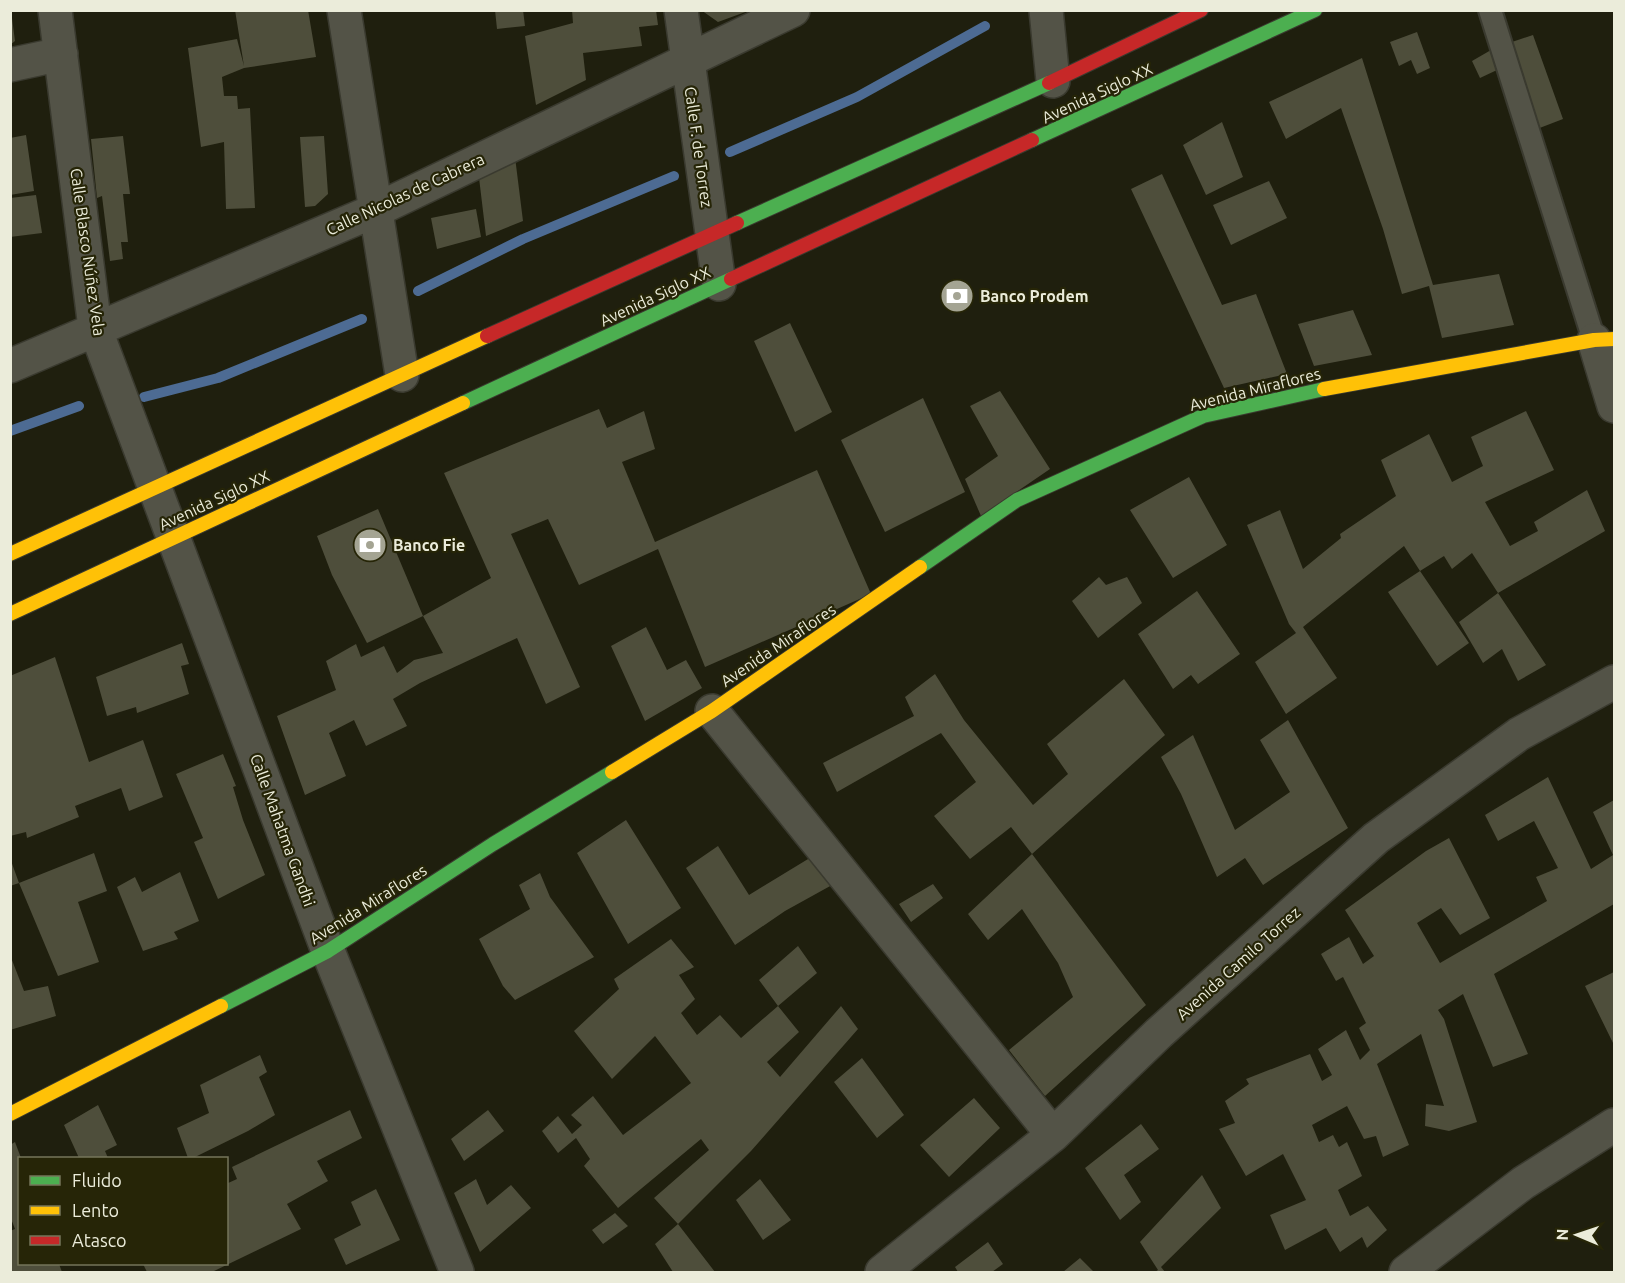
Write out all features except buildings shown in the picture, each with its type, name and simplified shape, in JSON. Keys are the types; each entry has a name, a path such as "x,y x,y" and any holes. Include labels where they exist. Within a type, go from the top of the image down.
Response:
{"main road":[{"name":"Avenida Siglo XX","path":"10,554 154,486 1053,81 1202,10"},
{"name":"Avenida Siglo XX","path":"10,614 718,284 1315,10"},
{"name":"Avenida Miraflores","path":"10,1114 328,951 493,844 712,711 1017,501 1203,416 1340,385 1604,340"}],"street":[{"name":"Calle Blasco Núñez Vela","path":"55,10 95,328 154,486"},
{"path":"344,10 374,211 402,375"},
{"name":"Calle F. de Torrez","path":"681,10 718,284"},
{"name":"Calle Nicolas de Cabrera","path":"10,366 374,211 687,59 794,10"},
{"path":"1046,10 1053,81"},
{"path":"10,65 61,54"},
{"path":"1604,340 1614,406"},
{"name":"Calle Mahatma Gandhi","path":"154,486 175,536 328,951 458,1272"},
{"name":"Avenida Camilo Torrez","path":"882,1272 1053,1135 1159,1034 1376,838 1519,734 1614,682"},
{"path":"712,711 1053,1135"},
{"path":"1406,1272 1523,1183 1614,1125"}],"lane":[{"path":"1490,10 1604,340"}],"waterway":[{"path":"730,152 857,97 985,26"},
{"path":"418,291 523,239 674,176"},
{"path":"144,397 218,378 362,319"},
{"path":"10,431 79,406"}],"traffic: fast":[{"path":"1032,140 1315,10"},
{"path":"737,223 1049,83"},
{"path":"463,403 731,279"},
{"path":"920,567 1017,500 1203,416 1324,389"},
{"path":"221,1006 328,951 493,844 612,772"}],"traffic: slow":[{"path":"10,554 487,336"},
{"path":"1324,389 1594,340 1614,339"},
{"path":"10,614 463,403"},
{"path":"612,772 712,711 920,567"},
{"path":"10,1114 221,1006"}],"traffic: jam":[{"path":"1049,83 1201,10"},
{"path":"731,279 1032,140"},
{"path":"487,336 737,223"}],"place":[{"name":"Banco Prodem","path":"957,296"},
{"name":"Banco Fie","path":"370,545"}]}
